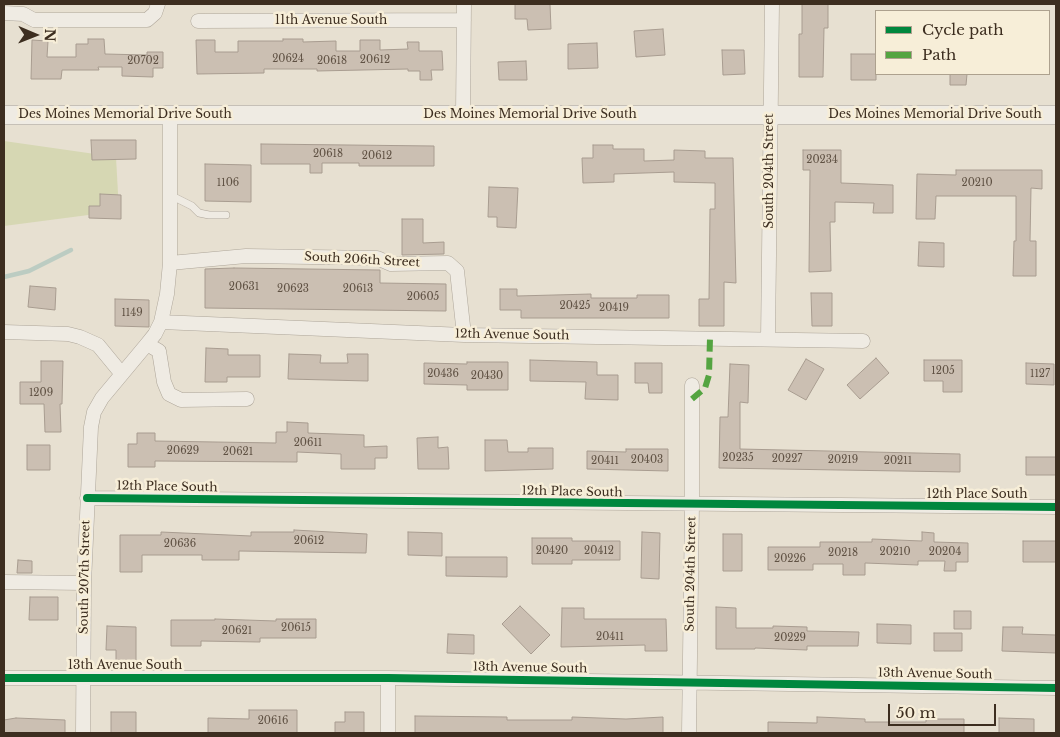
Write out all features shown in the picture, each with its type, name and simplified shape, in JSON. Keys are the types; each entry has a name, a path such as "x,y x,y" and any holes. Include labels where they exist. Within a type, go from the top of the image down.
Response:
{"main road":[{"name":"Des Moines Memorial Drive South","path":"4,114 1056,116"}],"street":[{"path":"4,13 23,14 34,20 146,20 155,13 158,4"},
{"path":"463,114 464,4"},
{"name":"South 204th Street","path":"768,339 772,4"},
{"name":"11th Avenue South","path":"198,21 464,20"},
{"name":"South 207th Street","path":"84,733 84,583 91,427 94,412 102,398 155,334 161,322 168,294 170,263 170,115"},
{"name":"South 206th Street","path":"170,263 246,256 378,258 391,264 448,263 457,271 464,335"},
{"name":"12th Avenue South","path":"161,322 464,335 863,341"},
{"path":"4,332 68,334 80,337 98,345 121,373"},
{"path":"147,344 159,351 164,382 169,394 181,400 248,399"},
{"name":"South 204th Street","path":"689,733 692,385"},
{"name":"12th Place South","path":"87,498 1056,507"},
{"path":"4,582 84,583"},
{"name":"13th Avenue South","path":"4,678 388,678 689,681 1056,688"},
{"path":"388,678 388,733"}],"lane":[{"path":"170,195 192,206 199,213 226,215"}],"green space":[{"path":"4,141 116,157 119,211 4,226"}],"building":[{"path":"515,4 550,4 551,29 528,30 527,19 515,19"},
{"path":"802,4 828,4 828,28 824,28 823,77 799,77 799,34 802,34"},
{"path":"663,29 665,55 636,57 634,31"},
{"path":"88,39 104,39 105,54 147,55 147,52 163,52 163,68 153,68 153,77 122,76 122,67 98,67 99,70 62,70 61,79 31,79 32,40 48,41 47,57 76,57 76,44 88,44"},
{"path":"283,39 303,39 303,42 336,41 336,51 360,51 360,40 380,40 380,50 408,49 407,42 419,42 419,51 442,51 443,70 431,70 432,80 420,80 420,71 408,71 408,69 317,71 317,69 264,69 264,73 197,74 196,40 215,40 215,52 238,52 238,41 283,41"},
{"path":"597,43 598,68 568,69 568,44"},
{"path":"722,50 744,50 745,74 723,75"},
{"path":"851,54 875,54 876,80 851,80"},
{"path":"526,61 527,80 499,80 498,62"},
{"path":"950,75 967,75 966,85 950,85"},
{"path":"91,140 136,140 136,159 92,160"},
{"path":"261,144 434,146 434,166 359,166 359,163 322,163 322,173 310,173 310,164 261,164"},
{"path":"593,145 613,145 613,149 644,149 644,161 674,160 674,150 705,151 705,158 733,158 736,283 724,282 724,326 699,326 699,299 709,299 710,209 715,209 715,183 674,182 674,172 614,174 614,182 583,183 582,158 593,158"},
{"path":"803,150 841,150 841,183 893,185 893,213 873,213 874,203 835,202 835,222 830,222 831,271 809,272 810,170 803,170"},
{"path":"205,164 251,165 251,202 205,201"},
{"path":"956,170 1042,170 1042,189 1031,188 1030,241 1036,241 1036,276 1013,276 1014,241 1016,241 1016,196 936,196 935,219 916,219 917,174 956,175"},
{"path":"489,187 518,188 516,228 497,227 497,217 488,217"},
{"path":"100,194 121,195 121,219 89,218 89,206 100,206"},
{"path":"402,219 423,219 423,243 444,242 444,254 402,255"},
{"path":"919,242 944,243 944,267 918,266"},
{"path":"205,269 380,270 380,283 446,284 446,311 205,308"},
{"path":"30,286 56,288 55,310 28,307"},
{"path":"500,289 517,289 517,296 591,294 591,298 637,298 637,295 669,295 669,318 521,318 521,310 500,310"},
{"path":"811,293 832,293 832,326 812,326"},
{"path":"115,299 149,300 149,327 115,326"},
{"path":"206,348 228,349 228,355 260,355 260,377 227,377 227,382 205,382"},
{"path":"289,354 321,355 320,363 348,363 347,354 368,354 368,381 288,379"},
{"path":"876,358 889,373 860,399 847,385"},
{"path":"806,359 824,369 806,400 788,390"},
{"path":"530,360 597,362 597,375 618,375 618,400 585,399 586,382 530,381"},
{"path":"924,360 962,360 962,392 943,392 943,381 924,381"},
{"path":"41,361 63,361 62,404 60,404 61,432 45,432 44,404 20,404 20,382 41,382"},
{"path":"467,362 508,362 508,390 467,390 467,385 424,384 424,363 467,364"},
{"path":"635,363 662,363 662,393 649,393 648,383 635,383"},
{"path":"1026,363 1054,364 1054,385 1026,384"},
{"path":"730,364 749,365 748,403 740,402 740,449 960,454 960,472 719,468 720,417 728,417"},
{"path":"287,422 308,423 308,433 364,435 364,447 387,446 387,458 375,458 375,469 341,469 341,454 297,452 297,462 155,461 155,467 128,467 128,444 137,444 137,433 155,433 155,441 276,443 276,432 287,432"},
{"path":"438,437 438,448 448,447 449,469 418,469 417,438"},
{"path":"485,440 507,440 508,452 528,452 528,448 553,448 553,469 485,471"},
{"path":"27,445 50,445 50,470 27,470"},
{"path":"626,449 668,449 668,471 587,469 587,451 626,452"},
{"path":"1026,457 1056,457 1056,475 1026,475"},
{"path":"294,530 367,534 366,553 239,551 239,560 202,560 202,555 142,555 142,572 120,572 120,535 161,535 161,532 251,536 251,532 294,532"},
{"path":"408,532 442,533 442,556 408,555"},
{"path":"642,532 660,533 659,579 641,578"},
{"path":"922,532 934,533 934,542 968,543 968,562 956,562 956,571 944,571 945,561 918,561 918,565 865,563 865,575 843,575 843,564 813,564 813,570 768,570 768,547 820,547 820,542 872,542 872,539 922,541"},
{"path":"723,534 742,534 742,571 723,571"},
{"path":"532,538 572,538 572,541 620,541 620,560 572,560 572,564 532,564"},
{"path":"1023,541 1056,541 1056,562 1023,562"},
{"path":"446,557 507,557 507,577 446,576"},
{"path":"18,560 32,561 32,573 17,573"},
{"path":"30,597 58,597 58,620 29,620"},
{"path":"520,606 550,635 531,654 502,624"},
{"path":"716,607 736,608 736,628 807,627 807,631 859,632 858,646 807,646 807,650 716,649"},
{"path":"562,608 584,608 584,619 666,619 667,651 645,651 645,645 561,647"},
{"path":"954,611 971,611 971,629 954,629"},
{"path":"276,619 316,619 316,638 260,638 260,642 201,641 201,646 171,646 171,620 276,621"},
{"path":"877,624 911,625 911,644 877,643"},
{"path":"107,626 136,627 136,662 116,662 116,650 106,650"},
{"path":"1003,627 1023,627 1022,634 1056,635 1056,653 1002,651"},
{"path":"934,633 962,633 962,651 934,651"},
{"path":"448,634 474,635 474,654 447,653"},
{"path":"249,710 297,710 297,733 208,733 208,718 249,719"},
{"path":"111,712 136,712 136,733 111,733"},
{"path":"345,712 364,712 364,733 335,733 335,722 345,722"},
{"path":"415,716 507,717 507,720 572,720 572,717 626,719 663,717 663,733 415,733"},
{"path":"817,717 865,719 865,722 926,722 926,719 964,719 964,733 768,733 768,722 817,723"},
{"path":"16,718 65,720 65,733 4,733 4,720"},
{"path":"999,718 1034,719 1034,733 999,733"}],"waterway":[{"path":"4,277 29,271 71,250"}],"marked path":[{"path":"692,399 705,388 709,375 710,338"}],"cycle path":[{"path":"87,498 1056,507"},
{"path":"4,678 388,678 1056,688"}]}
